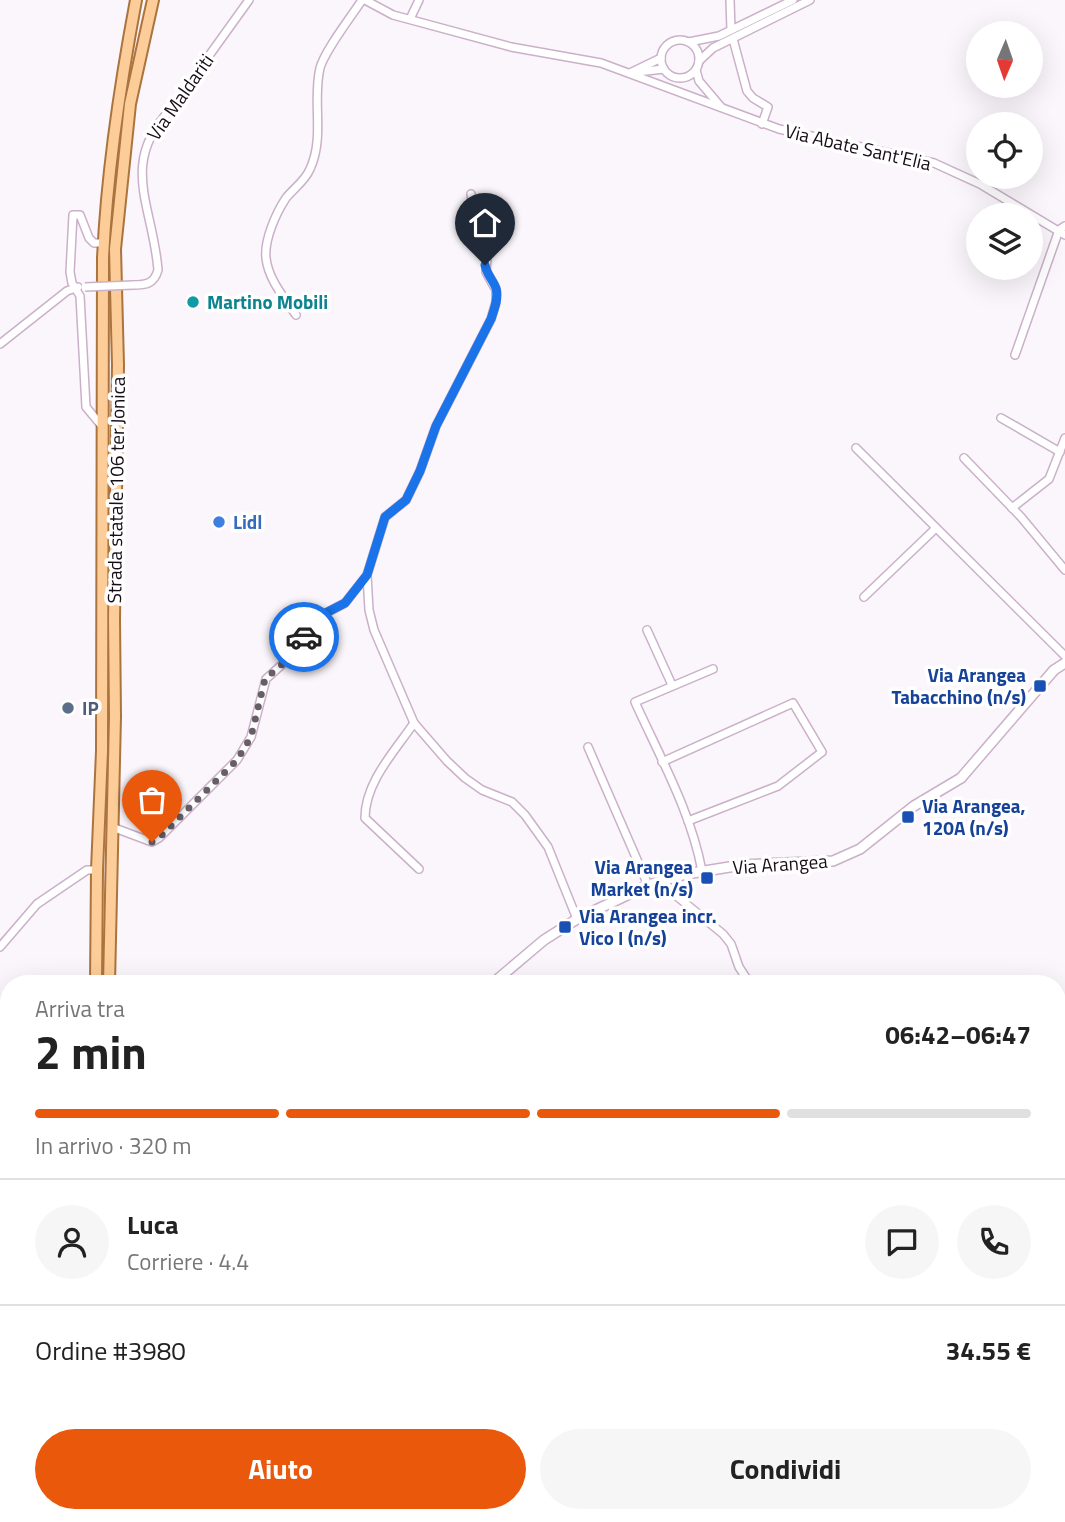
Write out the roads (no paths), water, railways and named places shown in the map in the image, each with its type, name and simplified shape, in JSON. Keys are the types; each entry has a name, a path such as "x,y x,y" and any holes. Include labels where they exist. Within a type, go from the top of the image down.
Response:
{"main road":[{"name":"Strada statale 106 ter Jonica","path":"96,975 102,751 104,243 118,103 136,0"},
{"name":"Strada statale 106 ter Jonica","path":"109,975 118,365 115,249 130,104 153,0"}],"street":[{"name":"Via Maldariti","path":"75,287 147,285 152,281 158,270 142,174 142,156 155,125 170,110 249,0"},
{"path":"296,315 281,295 268,266 266,257 269,239 274,220 287,197 300,185 310,169 317,145 320,68 364,0"},
{"name":"Via Abate Sant'Elia","path":"364,0 393,15 511,47 601,63 762,124 933,163 980,184 1063,230"},
{"path":"410,19 419,0"},
{"path":"730,0 732,34 747,91 768,107 762,124"},
{"path":"699,61 732,34 793,0"},
{"path":"630,73 661,58 668,45 674,41 689,42 732,34 810,0"},
{"path":"661,58 664,69 674,77 687,76 696,70 699,61 698,53 689,42"},
{"name":"Via Abate Sant'Elia","path":"630,73 664,69"},
{"name":"Via Abate Sant'Elia","path":"696,70 699,81 722,108"},
{"name":"Via Abate Sant'Elia","path":"687,76 699,81"},
{"path":"471,194 474,216 487,259 486,272 496,290 496,302 491,319 436,426 406,500 385,517 367,575 369,610 373,630 414,723 465,778 482,790 512,802 525,815 548,847 577,919"},
{"path":"102,425 86,407 80,303 70,272 73,215 80,215 89,238 94,243 104,243"},
{"path":"1015,355 1063,230"},
{"path":"0,344 75,287"},
{"path":"1001,418 1060,452"},
{"path":"1012,508 1049,479 1065,440"},
{"path":"856,447 1065,656"},
{"path":"964,458 1012,508 1065,570"},
{"path":"863,597 936,527"},
{"path":"112,827 152,842 159,838 237,760 251,737 265,679 293,653 320,616 345,603 367,575"},
{"path":"647,629 672,685"},
{"name":"Via Arangea","path":"503,975 544,940 577,919 662,880 742,866 833,862 860,849 914,806 961,778 1054,670 1065,663"},
{"path":"702,871 688,821 635,702 713,668"},
{"path":"662,762 793,703 822,752 778,786 688,821"},
{"path":"414,723 374,782 365,807 365,818 419,869"},
{"path":"587,747 648,885"},
{"path":"0,947 37,904 87,870 97,870"},
{"path":"662,880 674,894 732,944 744,975"}],"place":[{"name":"Martino Mobili","path":"193,302"},
{"name":"Lidl","path":"219,522"},
{"name":"Via Arangea Tabacchino (n/s)","path":"1040,686"},
{"name":"IP","path":"68,708"},
{"name":"Via Arangea, 120A (n/s)","path":"908,817"},
{"name":"Via Arangea Market (n/s)","path":"707,878"},
{"name":"Via Arangea incr. Vico I (n/s)","path":"565,927"}]}
